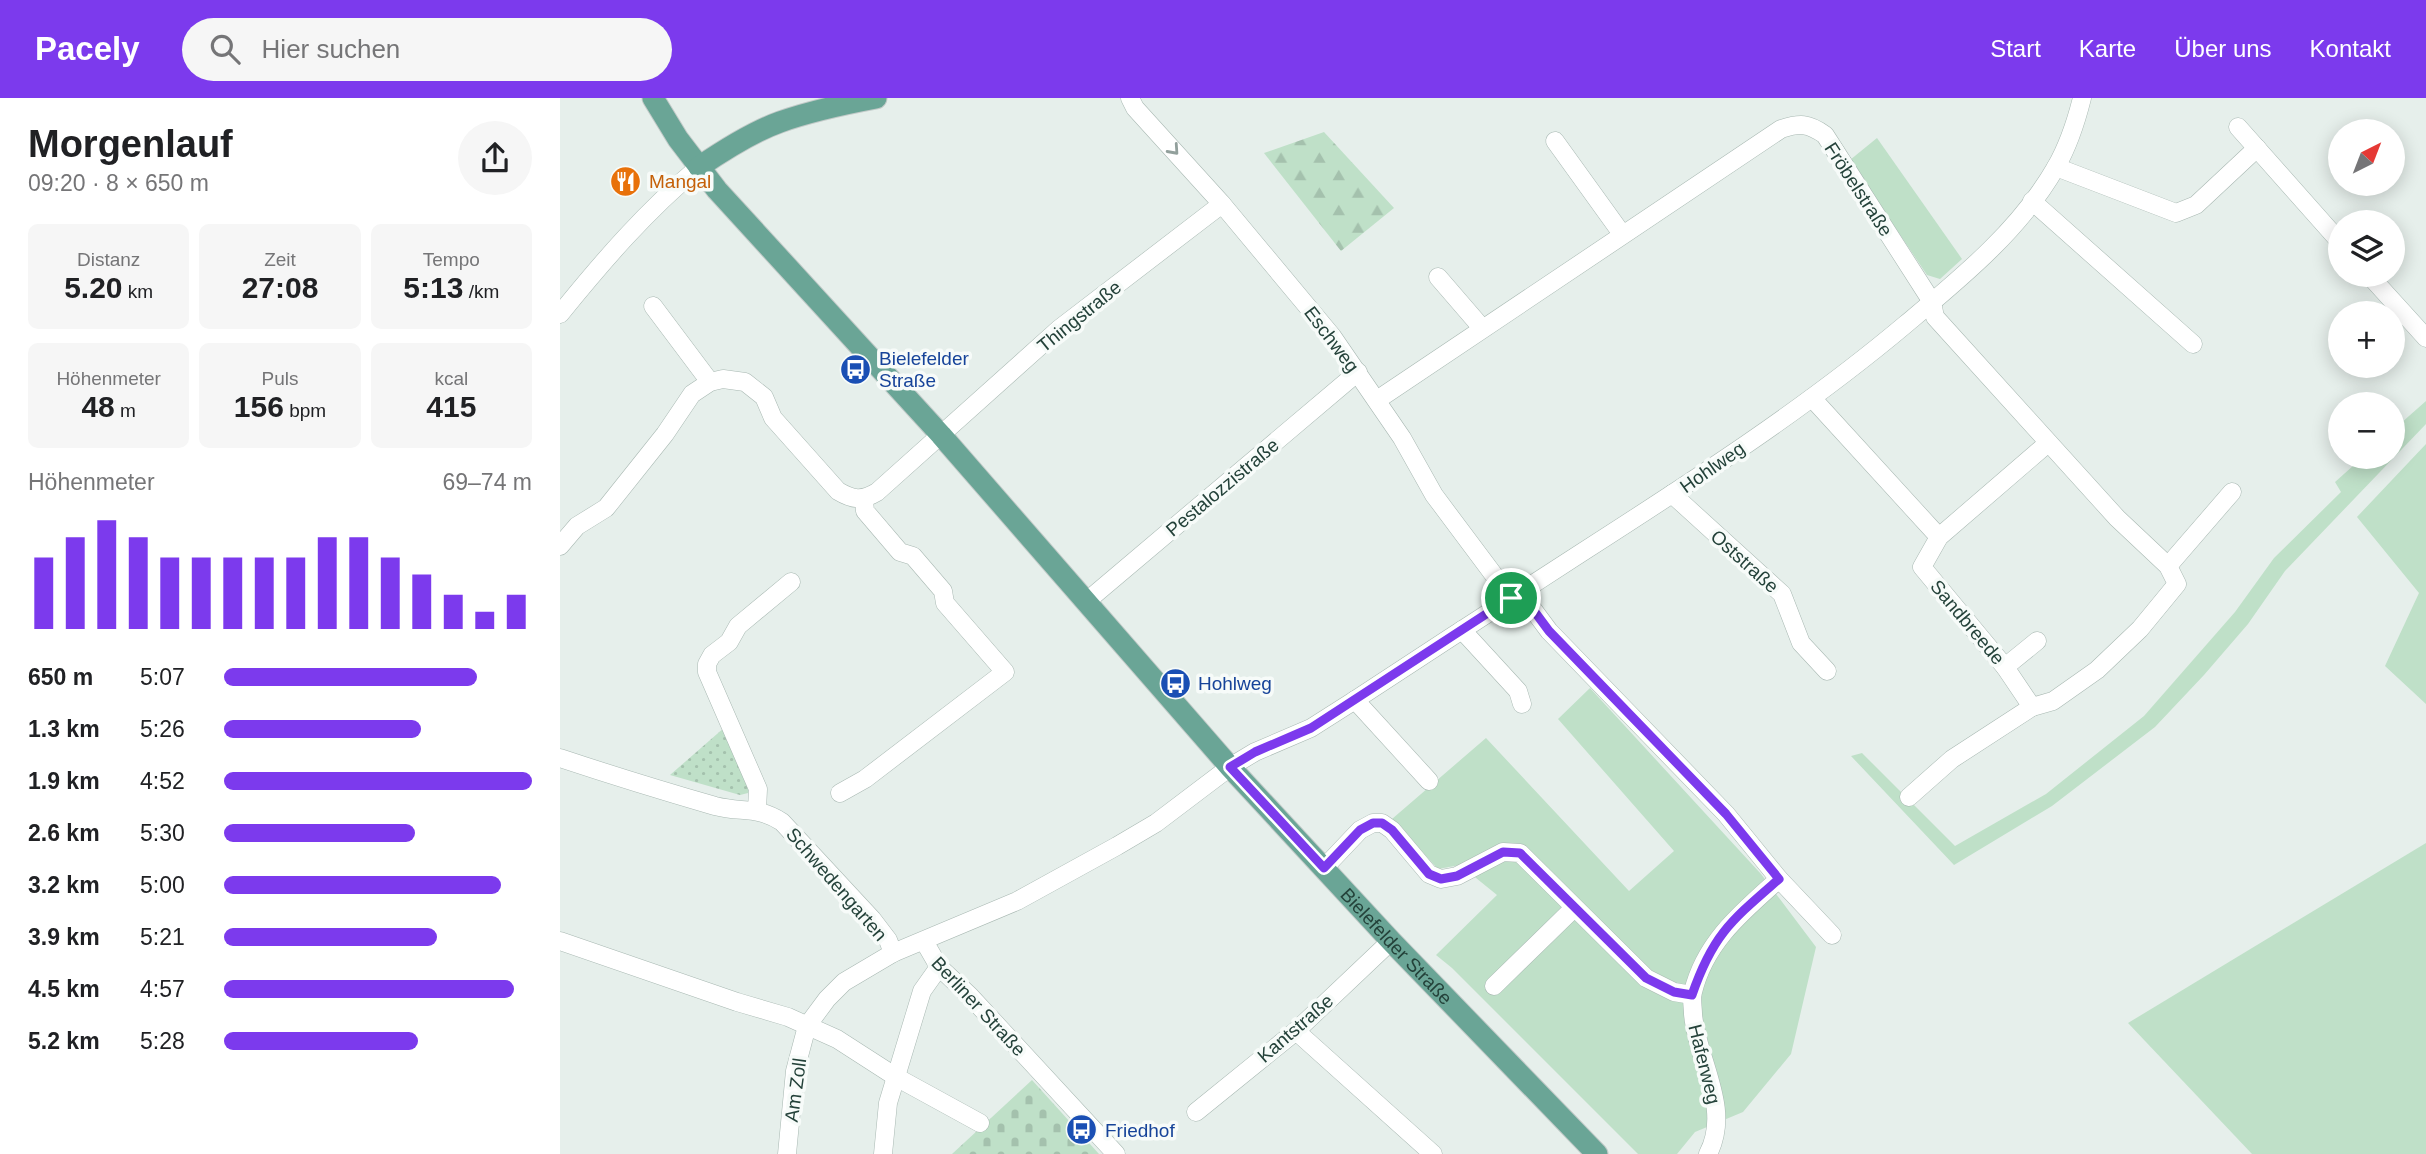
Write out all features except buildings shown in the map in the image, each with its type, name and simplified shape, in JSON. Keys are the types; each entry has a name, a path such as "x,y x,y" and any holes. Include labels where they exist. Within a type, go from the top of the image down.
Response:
{"main road":[{"name":"Bielefelder Straße","path":"653,98 699,167 941,435 1230,767 1391,941 1597,1154"},
{"path":"699,167 778,122 876,98"}],"street":[{"name":"Eschweg","path":"1130,98 1135,108 1222,204 1332,336 1402,438 1434,495 1516,595 1726,814 1779,879 1832,935"},
{"name":"Hohlweg","path":"924,940 1017,901 1156,823 1230,767 1255,752 1311,728 1672,495 1812,398 1858,364 1932,302 2006,233 2056,167 2070,136 2082,98"},
{"name":"Fröbelstraße","path":"1377,400 1781,128 1800,123 1814,127 1825,135 1932,302"},
{"path":"2238,127 2328,228"},
{"path":"1555,141 1622,234"},
{"path":"2056,167 2176,214 2196,205 2257,148"},
{"path":"560,314 622,240 699,167"},
{"path":"2032,201 2193,344"},
{"name":"Thingstraße","path":"864,500 877,492 1059,329 1222,204"},
{"path":"1438,277 1482,328"},
{"path":"2380,287 2426,338"},
{"path":"1909,797 1952,759 2032,706 2053,701 2086,678 2140,629 2177,584 2168,566 2117,518 1935,317 1932,302"},
{"path":"653,306 710,382"},
{"name":"Pestalozzistraße","path":"1087,601 1358,372"},
{"path":"560,546 577,526 606,508 665,434 692,394 710,382 734,379 754,388 764,397 772,418 838,491 850,498 864,500 864,510 900,552 913,556 943,591 945,603 1005,672 865,779 839,793"},
{"path":"1812,398 1939,537"},
{"name":"Sandbreede","path":"2032,706 2006,667 1923,567 1939,537 2048,443"},
{"path":"2168,566 2232,492"},
{"name":"Oststraße","path":"1672,495 1782,594 1801,643 1827,671"},
{"path":"560,758 720,807 757,810 758,789 707,672 707,664 712,656 729,642 738,626 790,582"},
{"path":"1462,630 1518,691 1522,704"},
{"path":"2006,667 2037,641"},
{"path":"1354,700 1429,781"},
{"name":"Schwedengarten","path":"757,810 782,822 810,851 872,919 888,940 893,953"},
{"path":"1324,868 1360,830 1373,823 1382,823 1392,830 1429,874 1441,879 1457,876 1503,852 1520,853 1646,978 1674,992 1692,995"},
{"name":"Haferweg","path":"1708,1154 1718,1119 1712,1088 1699,1050 1692,995 1707,956 1729,923 1779,879"},
{"path":"1494,986 1574,908"},
{"name":"Berliner Straße","path":"807,1026 844,982 893,953 924,940 932,959 939,967 970,996 1116,1154"},
{"path":"560,941 788,1017 862,1053 896,1077 980,1123"},
{"name":"Kantstraße","path":"1196,1112 1296,1031 1391,941"},
{"path":"883,1154 888,1104 896,1077 922,991 939,967"},
{"name":"Am Zoll","path":"787,1154 795,1071 807,1026"},
{"path":"1296,1031 1433,1154"}],"green space":[{"path":"1324,132 1394,208 1341,251 1264,153"},
{"path":"1877,138 1962,259 1940,279 1927,275 1850,160"},
{"path":"2426,401 2426,424 2405,446 2405,420"},
{"path":"2426,444 2426,704 2385,666 2419,593 2357,517"},
{"path":"2350,469 2383,469 2285,571 2248,624 2155,727 2052,806 1954,865 1851,756 1862,753 1955,846 2046,794 2144,716 2235,612 2274,558 2341,492 2335,482"},
{"path":"1590,688 1761,874 1816,947 1791,1054 1743,1112 1695,1132 1677,1154 1638,1154 1436,955 1497,895 1460,865 1438,869 1392,819 1486,738 1629,891 1674,851 1558,719"},
{"path":"725,727 749,784 748,793 740,795 670,775"},
{"path":"2426,843 2426,1154 2252,1154 2128,1023"},
{"path":"1032,1080 1099,1154 952,1154"}],"place":[{"name":"Mangal","path":"626,181"},
{"name":"Bielefelder Straße","path":"856,369"},
{"name":"Hohlweg","path":"1175,683"},
{"name":"Friedhof","path":"1082,1130"}],"route":[{"path":"1520,592 1549,631 1726,814 1779,879 1729,923 1714,943 1699,973 1692,995 1674,992 1646,978 1520,853 1503,852 1457,876 1441,879 1429,874 1392,830 1382,823 1373,823 1360,830 1324,868 1230,767 1255,752 1311,728 1511,598 1520,592"}]}
